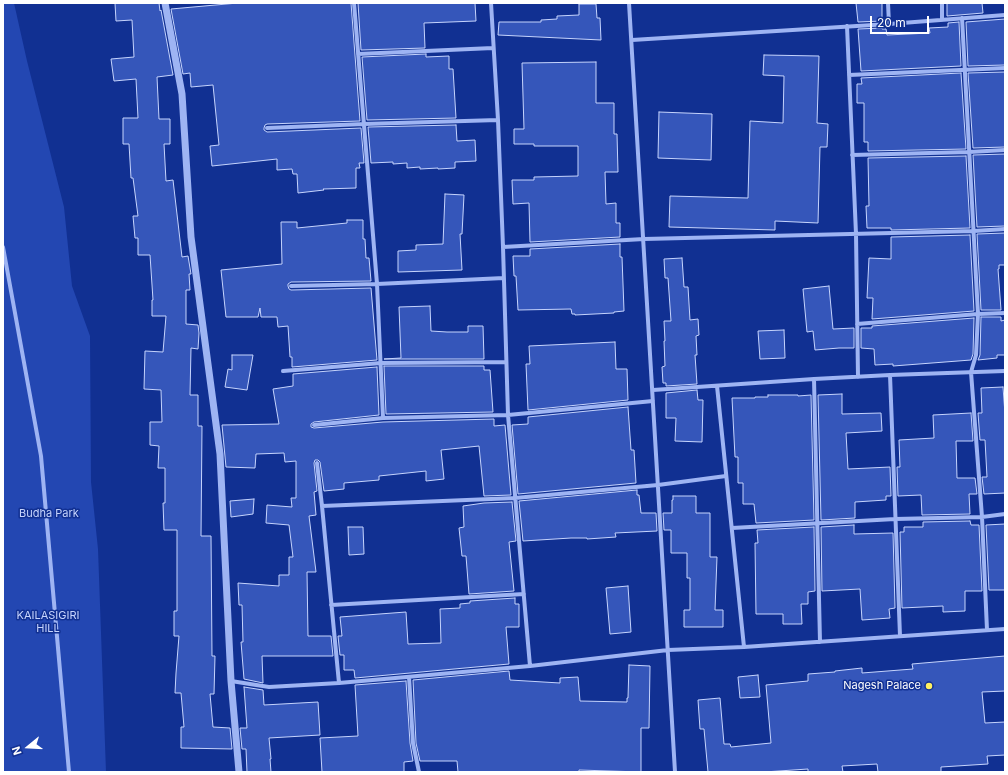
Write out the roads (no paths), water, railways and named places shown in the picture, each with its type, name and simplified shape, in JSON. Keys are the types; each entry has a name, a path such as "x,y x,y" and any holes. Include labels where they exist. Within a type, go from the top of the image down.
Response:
{"street":[{"path":"165,3 182,94 190,237 220,454 231,681 239,772"},
{"path":"354,3 377,284 383,418"},
{"path":"490,3 498,120 508,415 530,666"},
{"path":"630,3 675,772"},
{"path":"888,3 889,24"},
{"path":"942,3 942,19"},
{"path":"632,40 889,24 1005,15"},
{"path":"962,18 978,314 976,355 971,372 982,517 987,630"},
{"path":"847,26 856,234 858,377"},
{"path":"358,54 493,48"},
{"path":"849,75 965,71 1005,68"},
{"path":"268,128 498,120"},
{"path":"852,155 1005,150"},
{"path":"503,247 644,239 1005,229"},
{"path":"3,247 41,456 69,772"},
{"path":"291,286 377,284 504,278"},
{"path":"857,324 1005,313"},
{"path":"283,371 381,363 506,362"},
{"path":"653,390 814,379 1005,371"},
{"path":"890,375 900,636"},
{"path":"814,379 820,642"},
{"path":"717,386 744,647"},
{"path":"314,425 383,418 508,415 653,401"},
{"path":"317,464 339,683"},
{"path":"322,506 515,498 658,485 726,476"},
{"path":"732,528 895,519 982,517 1005,514"},
{"path":"331,605 524,594"},
{"path":"231,681 269,687 339,683 530,666 668,650 744,647 1005,629"},
{"path":"409,677 413,743 419,772"}],"place":[{"name":"Nagesh Palace","path":"929,686"}],"park label":[{"name":"Budha Park","path":"49,514"},
{"name":"KAILASIGIRI HILL","path":"48,622"}]}
